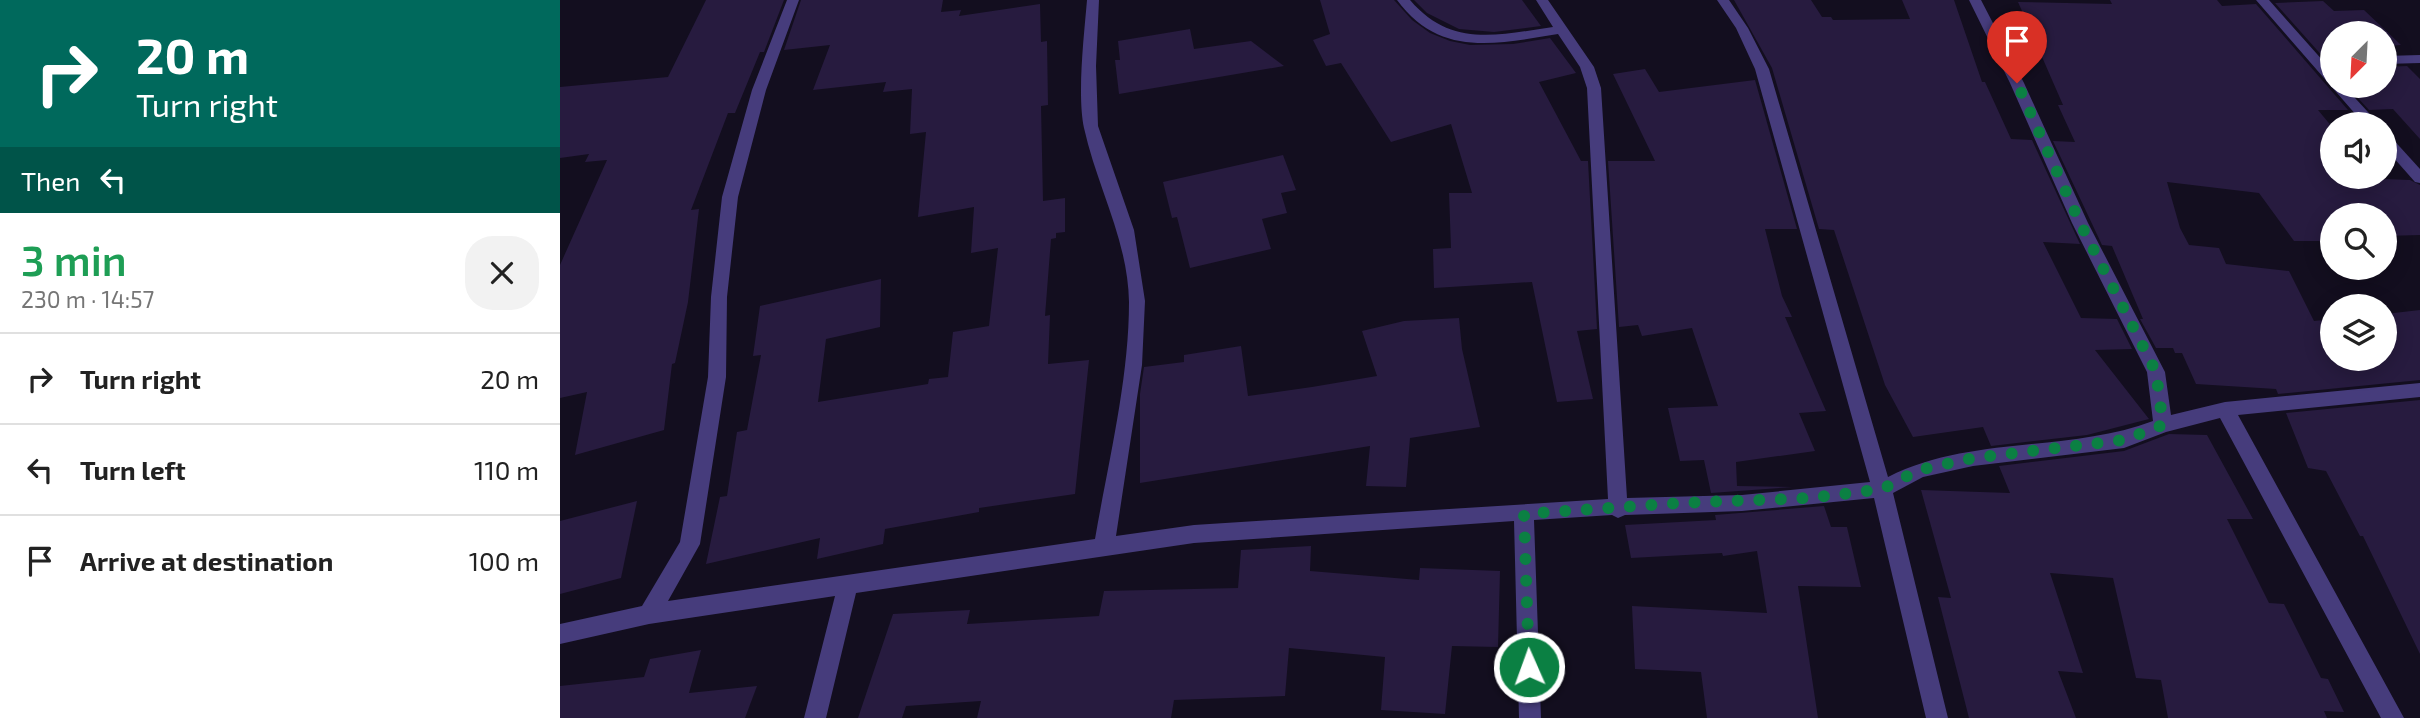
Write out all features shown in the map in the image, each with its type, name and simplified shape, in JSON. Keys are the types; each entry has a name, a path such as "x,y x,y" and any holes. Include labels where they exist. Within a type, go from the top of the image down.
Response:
{"street":[{"path":"649,614 690,544 717,377 719,297 730,197 759,90 793,0"},
{"path":"1093,0 1089,66 1091,126 1126,230 1137,301 1133,365 1104,547"},
{"path":"1403,0 1415,18 1443,34 1479,41 1563,29"},
{"path":"1542,0 1587,67 1594,88 1618,509"},
{"path":"1723,0 1742,28 1762,69 1882,489 1937,718"},
{"path":"1975,0 2017,83 2080,223 2156,372 2163,425"},
{"path":"2262,0 2320,67"},
{"path":"2314,60 2320,60"},
{"path":"2398,60 2420,60"},
{"path":"2348,98 2361,112"},
{"path":"2397,152 2420,178"},
{"path":"560,634 649,614 1194,534 1404,519 1811,498 1882,489 1919,470 1973,458 2124,440 2163,425 2225,409 2420,390"},
{"path":"2225,409 2393,718"},
{"path":"1524,514 1530,718"},
{"path":"814,718 848,584"}],"building":[{"path":"706,0 784,0 764,52 760,52 735,113 728,113 691,210 699,209 688,302 675,363 672,364 664,430 575,455 587,392 560,398 560,265 607,160 585,162 589,154 560,158 560,87 668,77"},
{"path":"801,0 943,0 941,12 961,10 959,16 1040,4 1041,42 1047,41 1048,105 1041,106 1043,201 1065,198 1065,232 1056,233 1056,238 1051,239 1045,316 1050,315 1048,364 1089,360 1075,494 979,508 979,512 885,529 883,544 817,559 820,538 706,564 720,497 727,496 737,432 747,430 761,355 753,356 760,306 881,279 880,327 826,339 818,402 928,384 929,379 948,377 953,332 989,326 998,248 971,253 974,207 918,217 926,132 910,134 912,89 883,92 886,82 813,90 830,45 784,50"},
{"path":"1320,0 1394,0 1412,20 1430,33 1470,45 1513,44 1550,38 1576,73 1539,82 1581,161 1588,161 1597,329 1577,331 1593,399 1557,402 1532,282 1434,288 1433,249 1451,248 1449,193 1472,193 1451,124 1391,142 1341,63 1326,66 1313,40 1330,34"},
{"path":"1414,0 1522,0 1541,26 1494,32 1459,29 1427,13"},
{"path":"1734,0 1811,0 1822,17 1831,17 1833,20 1910,19 1902,0 1954,0 1982,82 1985,82 2011,139 2032,140 2080,244 2043,242 2081,318 2117,319 2132,349 2095,350 2149,419 2087,435 1991,446 1983,427 1913,437 1885,385 1834,230 1819,229 1772,68"},
{"path":"2110,0 2217,0 2222,6 2256,4 2320,78 2320,98 2338,98 2348,110 2318,110 2320,189 2397,189 2397,179 2410,180 2420,185 2420,235 2397,236 2397,203 2320,203 2320,241 2294,241 2259,193 2167,182 2180,228 2189,245 2219,248 2226,264 2289,271 2314,321 2320,320 2320,371 2397,371 2397,313 2420,310 2420,380 2278,394 2276,389 2196,384 2182,353 2175,353 2173,348 2156,348 2140,319 2143,319 2112,246 2102,245 2053,141 2075,142 2058,105 2063,105 2018,2 2112,4"},
{"path":"2323,1 2334,11 2364,10 2376,21 2320,21 2320,53 2275,3"},
{"path":"1190,29 1194,49 1251,41 1284,66 1119,94 1115,60 1120,60 1118,41"},
{"path":"2398,66 2407,66 2420,79 2420,139 2393,109 2369,110 2358,98 2398,98"},
{"path":"1645,69 1659,92 1755,80 1797,229 1765,229 1782,296 1792,317 1785,317 1826,411 1799,413 1815,451 1736,462 1737,486 1793,487 1711,493 1704,460 1680,461 1668,408 1718,406 1692,328 1642,336 1638,325 1619,327 1608,161 1655,161 1613,74"},
{"path":"1283,155 1296,190 1281,193 1287,213 1262,219 1271,249 1190,268 1177,217 1172,218 1163,182"},
{"path":"1459,318 1462,349 1480,427 1410,438 1406,487 1366,486 1370,446 1140,483 1140,394 1144,367 1184,362 1184,355 1241,346 1248,396 1312,387 1377,376 1362,331 1404,321"},
{"path":"2420,400 2420,654 2363,536 2360,536 2326,471 2308,468 2286,413"},
{"path":"2169,434 2207,435 2253,519 2227,519 2269,603 2284,604 2321,678 2328,679 2344,712 2324,711 2327,718 2168,718 2161,680 2136,678 2113,578 2050,573 2083,673 2058,671 2076,718 1969,718 1938,597 1951,598 1921,490 2010,493 1999,466 2124,451"},
{"path":"637,501 621,578 560,594 560,521"},
{"path":"1824,506 1831,527 1847,527 1861,587 1798,586 1818,718 1707,718 1701,672 1635,669 1632,606 1767,613 1757,551 1723,556 1722,553 1631,558 1625,525 1716,520 1715,515"},
{"path":"1311,546 1310,571 1419,580 1420,568 1500,571 1498,647 1452,646 1445,714 1381,710 1385,657 1289,648 1285,696 1174,700 1171,718 977,718 981,701 906,706 902,718 858,718 893,614 970,610 967,624 1099,616 1104,591 1238,588 1241,550"},
{"path":"701,650 689,693 757,686 745,718 560,718 560,686 644,677 650,659"}],"route":[{"path":"1529,667 1524,514 1680,503 1742,503 1882,489 1919,470 1973,458 2124,440 2163,425 2156,372 2080,223 2017,83"}]}
